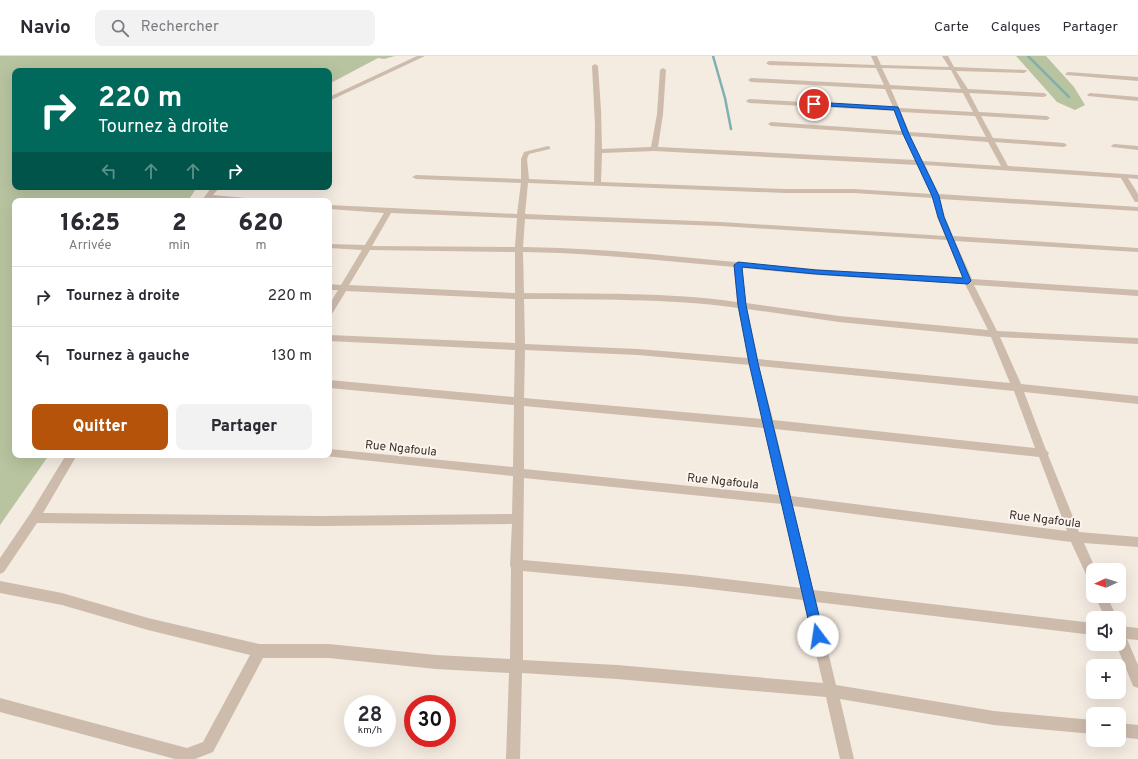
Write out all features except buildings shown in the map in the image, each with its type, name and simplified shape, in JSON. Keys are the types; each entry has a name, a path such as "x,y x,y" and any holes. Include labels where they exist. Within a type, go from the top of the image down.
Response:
{"street":[{"path":"332,98 422,56"},
{"path":"874,56 906,134 936,196 941,217 968,281 994,334 1017,387 1031,426 1044,454 1075,537 1087,563"},
{"path":"945,56 992,140 1006,169"},
{"path":"768,63 952,67 1024,71"},
{"path":"595,66 599,106 597,183"},
{"path":"654,149 660,114 663,70"},
{"path":"1068,74 1138,80"},
{"path":"751,80 1044,95"},
{"path":"1090,95 1138,99"},
{"path":"749,101 896,108 1047,118"},
{"path":"771,124 1064,145"},
{"path":"1114,146 1138,148"},
{"path":"513,759 516,667 516,565 520,346 519,250 525,180 524,159 526,153 548,148"},
{"path":"599,150 654,149 830,157 1138,177"},
{"path":"1123,176 1138,200"},
{"path":"416,177 854,192 1138,209"},
{"path":"207,198 214,190"},
{"path":"332,207 389,211 721,224 1138,250"},
{"path":"332,307 389,211"},
{"path":"332,246 607,253 816,272 1138,293"},
{"path":"738,265 742,305 754,363 846,759"},
{"path":"332,287 520,296 614,297 742,305 839,319 994,334 1138,341"},
{"path":"332,338 638,352 899,375 1138,400"},
{"path":"332,384 768,424 1044,454"},
{"name":"Rue Ngafoula","path":"332,453 786,500 1075,537 1138,542"},
{"path":"0,568 34,518 70,458"},
{"path":"34,518 314,521 517,519"},
{"path":"516,565 692,582 1086,628"},
{"path":"0,587 62,599 148,624 259,651 329,651 436,662 617,672 831,691 994,718 1086,727"},
{"path":"1126,633 1138,634"},
{"path":"0,705 187,755 208,747 259,651"},
{"path":"1125,651 1138,681"},
{"path":"1126,731 1138,732"}],"green space":[{"path":"0,56 395,56 384,59 378,58 332,82 332,68 12,68 12,190 195,190 190,198 12,198 12,458 47,458 0,525"},
{"path":"1016,56 1046,56 1074,87 1085,105 1075,110 1057,102"}],"waterway":[{"path":"713,56 725,98 731,129"},
{"path":"1028,56 1069,97"}],"route":[{"path":"814,104 896,108 927,181 936,196 941,217 968,281 816,272 738,265 742,305 754,363 818,636"}]}
